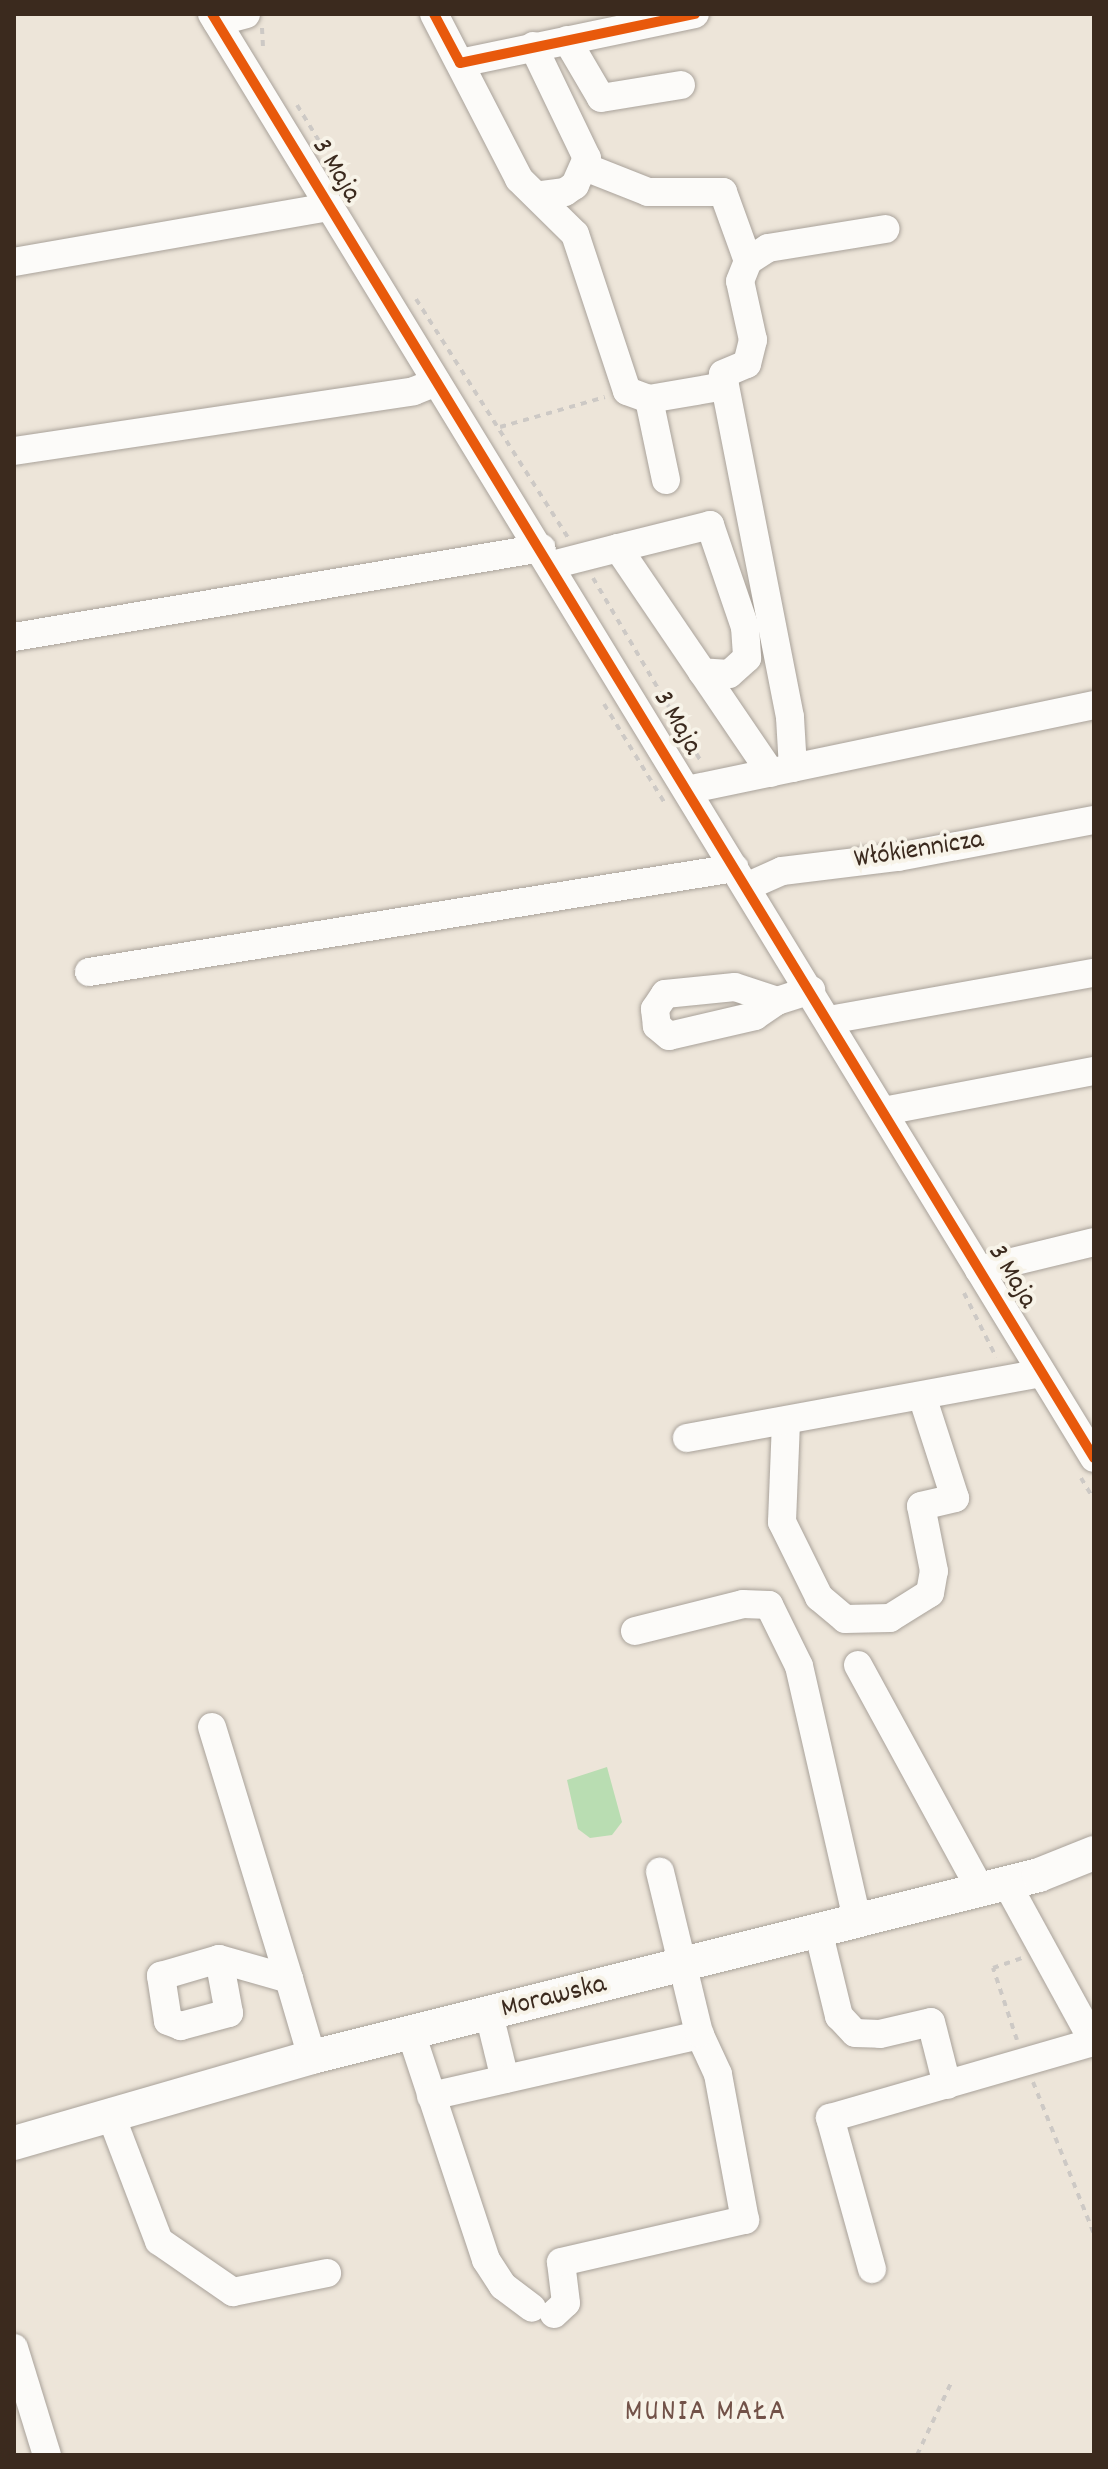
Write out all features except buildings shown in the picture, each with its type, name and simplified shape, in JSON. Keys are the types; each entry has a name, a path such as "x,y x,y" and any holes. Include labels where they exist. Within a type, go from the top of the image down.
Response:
{"main road":[{"name":"Morawska","path":"14,2143 312,2057 686,1966 1039,1875 1094,1853"}],"street":[{"path":"434,14 519,179 540,195 561,225 575,234 638,395 666,480"},
{"path":"460,63 695,14"},
{"path":"214,18 252,18"},
{"name":"3 Maja","path":"214,18 436,382 547,556 1094,1458"},
{"path":"567,40 601,98 681,85"},
{"path":"533,46 586,148 585,167 565,192 540,195"},
{"path":"585,167 648,192 723,192 748,261"},
{"path":"14,262 329,207"},
{"path":"782,770 790,717 723,374 747,364 753,340 740,281 748,261 768,248 885,229"},
{"path":"14,451 414,391 436,382"},
{"path":"638,395 725,386"},
{"path":"14,637 547,556 618,548 710,525 745,627 747,658 729,674 702,672"},
{"path":"618,548 702,672 782,770"},
{"path":"687,790 1094,705"},
{"name":"Włókiennicza","path":"89,972 782,871 898,857 1094,820"},
{"path":"829,1020 1094,973"},
{"path":"777,1001 811,990"},
{"path":"884,1111 1094,1071"},
{"path":"979,1270 1094,1242"},
{"path":"687,1438 1040,1373"},
{"path":"786,1422 782,1522 819,1597 845,1619 890,1618 930,1593 934,1571 921,1506 955,1498 922,1396"},
{"path":"635,1631 743,1604 769,1605 799,1666 857,1920"},
{"path":"858,1665 993,1886 1094,2042 830,2118 872,2269"},
{"path":"212,1727 312,2057"},
{"path":"411,2033 486,2260 503,2286 543,2311 566,2303 561,2262 745,2220 718,2074 700,2035 686,1966 660,1872"},
{"path":"818,1930 839,2016 855,2033 880,2034 931,2022 947,2085"},
{"path":"219,1959 289,1979"},
{"path":"489,2014 505,2079"},
{"path":"431,2096 700,2035"},
{"path":"110,2113 159,2241 233,2292 327,2273"},
{"path":"14,2348 47,2455"}],"path":[{"path":"252,18 269,59"},
{"path":"293,97 316,134"},
{"path":"500,427 638,395"},
{"path":"917,2455 951,2383"}],"green space":[{"path":"607,1767 622,1822 612,1835 590,1838 578,1829 567,1780"}],"cycle path":[{"path":"212,14 1094,1458"},
{"path":"434,14 460,63 695,14"}],"district":[{"name":"MUNIA MAŁA","path":"706,2414"}]}
